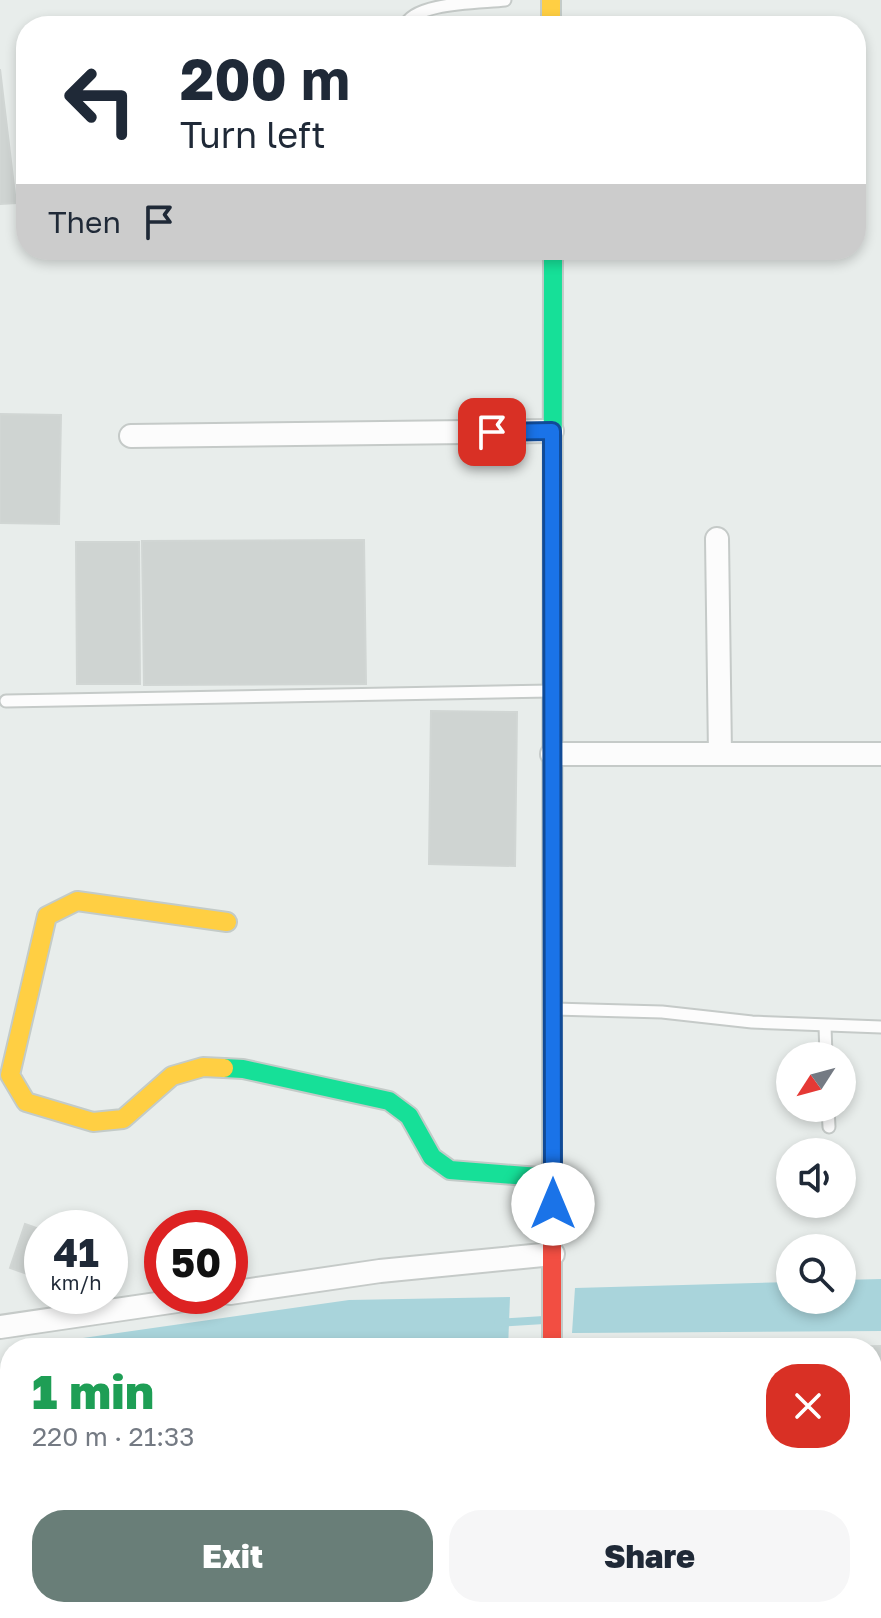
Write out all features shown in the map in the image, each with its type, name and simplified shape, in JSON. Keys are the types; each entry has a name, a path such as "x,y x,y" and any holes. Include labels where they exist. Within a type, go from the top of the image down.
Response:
{"main road":[{"path":"552,1338 553,260"},
{"path":"227,922 77,901 47,916 10,1075 26,1102 93,1122 123,1119 172,1076 203,1067 243,1069 389,1101 409,1116 432,1157 450,1170 552,1178"}],"street":[{"path":"131,436 552,431"},
{"path":"717,539 720,754"},
{"path":"552,754 881,754"},
{"path":"248,1290 380,1271 553,1258"},
{"path":"0,1327 144,1306"}],"lane":[{"path":"411,16 425,9 505,0"},
{"path":"6,701 552,691"},
{"path":"552,1009 662,1012 825,1026 881,1027"},
{"path":"825,1026 826,1042"},
{"path":"829,1122 829,1127"}],"water":[{"path":"881,1279 881,1331 572,1333 575,1288 776,1282 776,1314 856,1314 856,1280"},
{"path":"510,1297 508,1338 83,1338 349,1300"}],"building":[{"path":"0,69 16,203 0,204"},
{"path":"0,414 61,415 59,524 0,523"},
{"path":"364,540 366,684 144,685 142,541"},
{"path":"76,542 139,542 140,684 77,684"},
{"path":"431,711 517,712 515,866 429,864"},
{"path":"24,1227 24,1273 10,1268"}],"waterway":[{"path":"498,1323 544,1320"}],"traffic: fast":[{"path":"552,1082 553,260"},
{"path":"224,1068 243,1069 389,1101 409,1116 432,1157 450,1170 552,1178"}],"traffic: slow":[{"path":"551,0 551,16"},
{"path":"224,1068 203,1067 172,1076 123,1119 93,1122 26,1102 10,1075 47,916 77,901 227,922"}],"traffic: jam":[{"path":"552,1082 552,1338"}],"route":[{"path":"492,432 552,431 553,1204"}]}
